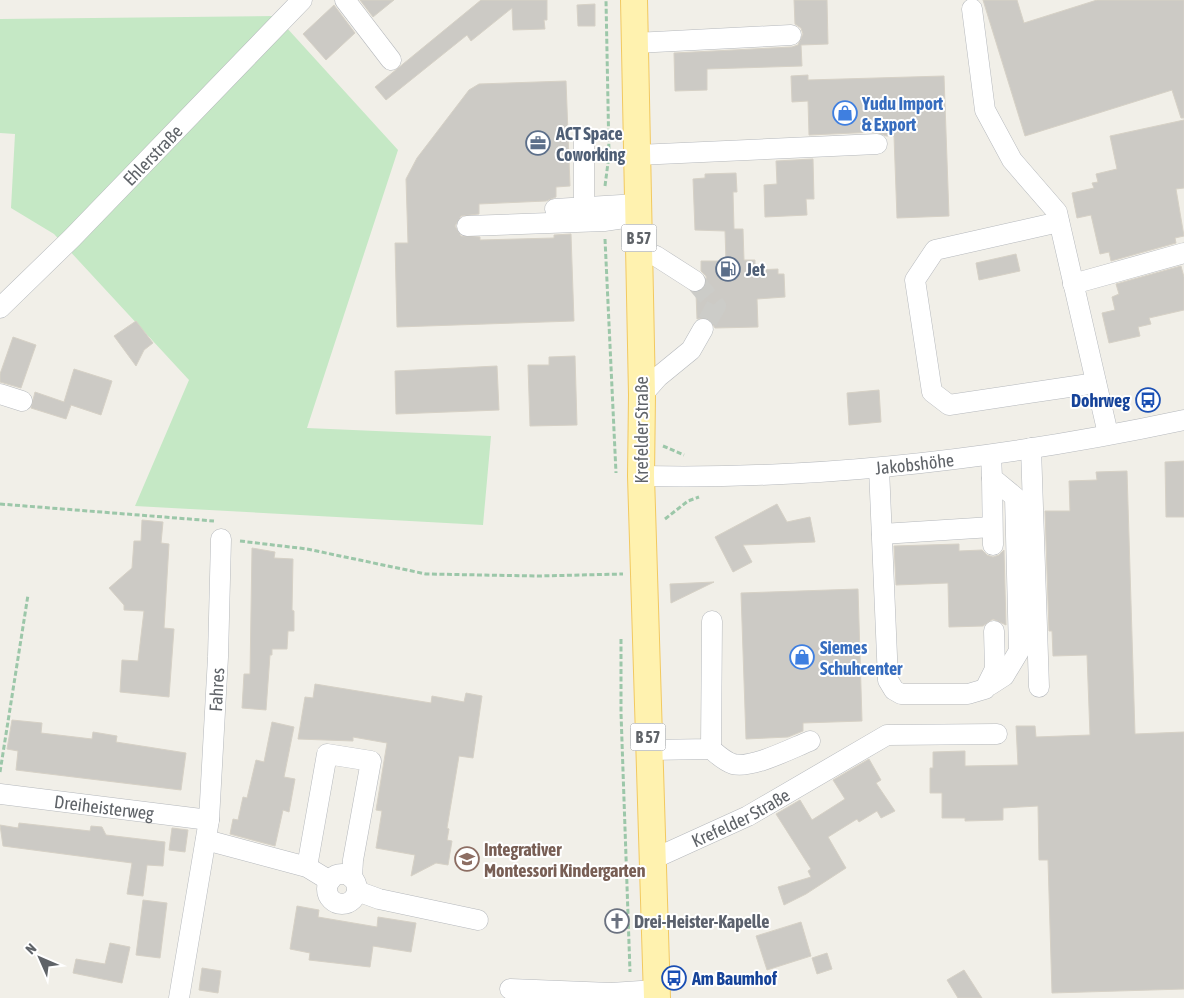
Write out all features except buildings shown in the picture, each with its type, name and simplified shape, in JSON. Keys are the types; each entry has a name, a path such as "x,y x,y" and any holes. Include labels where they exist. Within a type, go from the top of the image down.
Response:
{"main road":[{"name":"Krefelder Straße","path":"634,0 642,396 629,475 627,574 648,750 651,860 634,994"}],"street":[{"name":"Ehlerstraße","path":"0,308 72,238 302,0"},
{"path":"345,0 391,60"},
{"path":"972,9 985,110 1012,160 1057,212 1108,434"},
{"path":"635,43 791,35"},
{"path":"584,137 597,211"},
{"path":"637,155 877,144"},
{"path":"490,212 638,210"},
{"path":"466,226 597,211"},
{"path":"1059,222 936,250 915,280 932,392 949,405 1096,382"},
{"path":"639,249 656,256 695,281"},
{"path":"1073,284 1184,253"},
{"path":"642,396 658,377 691,350 703,328"},
{"path":"0,394 22,401"},
{"name":"Jakobshöhe","path":"629,475 726,476 879,468 991,455 1184,420"},
{"path":"1031,448 1039,687"},
{"path":"882,534 992,536 991,455"},
{"path":"879,468 888,680 894,690 901,694 968,694 984,689 1004,676 1019,652 1015,497 992,478"},
{"name":"Fahres","path":"179,998 209,820 218,657 221,539"},
{"path":"711,749 712,621"},
{"path":"984,689 995,669 994,631"},
{"name":"Krefelder Straße","path":"651,860 748,816 887,735 997,734"},
{"path":"648,750 711,749 722,758 735,764 751,764 810,741"},
{"path":"307,867 327,754 371,762 352,860 354,884 349,902 334,902 327,890 330,880 343,874 354,884 379,899 478,920"},
{"name":"Dreiheisterweg","path":"0,794 209,820"},
{"path":"206,840 307,867 330,880"},
{"path":"510,989 634,994"}],"path":[{"path":"606,0 609,155 597,211 629,475"},
{"path":"0,504 218,522 221,539 307,549 426,574 538,576 627,574"},
{"path":"0,772 28,594"},
{"path":"621,634 621,713 634,994"}],"green space":[{"path":"276,16 398,150 307,428 491,436 483,525 135,506 189,380 54,234 11,208 15,134 0,133 0,19"}],"tunnel":[{"path":"695,281 716,306 703,329"}],"place":[{"name":"Yudu Import & Export","path":"845,113"},
{"name":"ACT Space Coworking","path":"538,143"},
{"name":"Jet","path":"728,269"},
{"name":"Dohrweg","path":"1148,400"},
{"name":"Siemes Schuhcenter","path":"802,657"},
{"name":"Integrativer Montessori Kindergarten","path":"467,859"},
{"name":"Drei-Heister-Kapelle","path":"617,921"},
{"name":"Am Baumhof","path":"674,978"}]}
